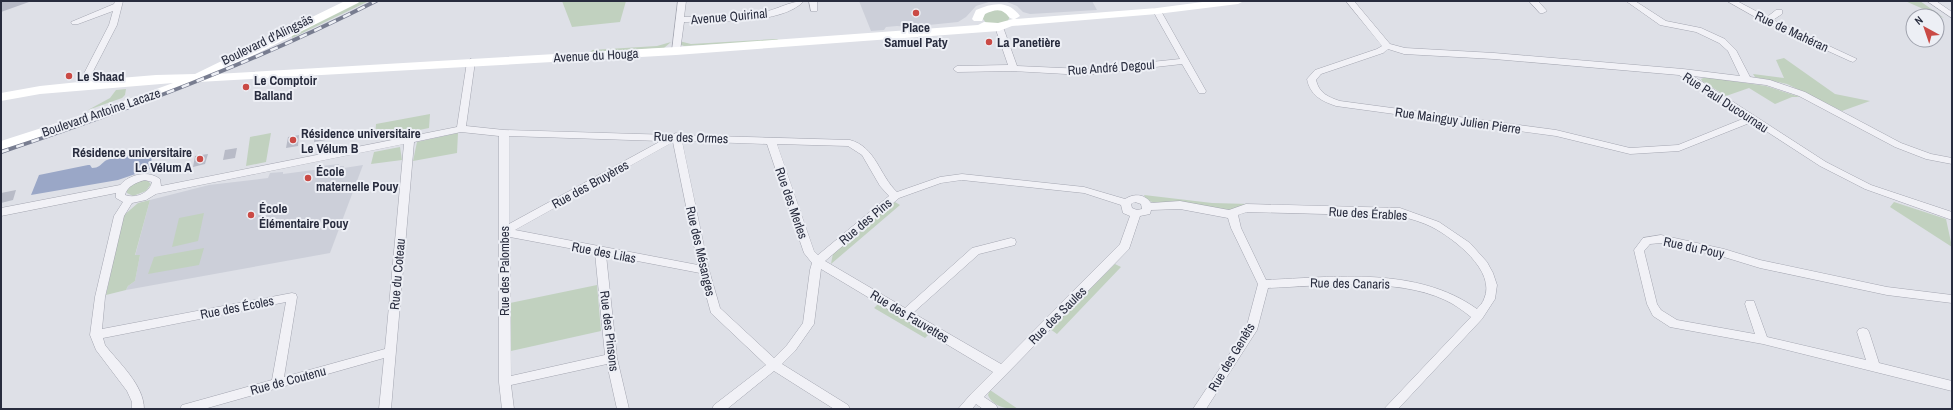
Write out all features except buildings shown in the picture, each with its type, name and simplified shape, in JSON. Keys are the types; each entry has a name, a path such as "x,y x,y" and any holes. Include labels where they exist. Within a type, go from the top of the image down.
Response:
{"main road":[{"name":"Boulevard d'Alingsäs","path":"194,78 346,1"},
{"name":"Boulevard d'Alingsäs","path":"194,78 240,58 354,1"},
{"path":"1157,11 1238,1"},
{"path":"996,27 984,25 978,19 980,12 995,6 1009,10 1012,20"},
{"name":"Avenue du Houga","path":"194,78 676,51 873,37 948,29 996,27 1012,20 1157,11"},
{"name":"Avenue du Houga","path":"948,29 978,19"},
{"path":"240,58 236,62 234,68 243,75"},
{"path":"1,97 132,81 194,78"},
{"name":"Boulevard Antoine Lacaze","path":"1,141 194,78"},
{"name":"Boulevard Antoine Lacaze","path":"1,146 112,110 194,78"},
{"name":"Boulevard Antoine Lacaze","path":"127,99 133,90 132,81"}],"street":[{"name":"Avenue Quirinal","path":"676,51 682,1"},
{"name":"Avenue Quirinal","path":"679,20 759,16 791,8 800,1"},
{"path":"1350,1 1387,46"},
{"path":"1532,1 1543,11"},
{"path":"1630,1 1663,23 1698,30 1722,41 1732,50 1746,79"},
{"name":"Rue de Mahéran","path":"1731,1 1767,20 1853,59"},
{"path":"1931,1 1952,16"},
{"path":"75,22 118,4"},
{"path":"82,86 113,25 118,4"},
{"path":"1157,11 1202,91"},
{"path":"1767,20 1779,12"},
{"path":"996,27 1013,68"},
{"name":"Rue Paul Ducournau","path":"1387,46 1404,51 1494,56 1681,72 1751,119 1823,164 1868,187 1952,216"},
{"name":"Rue Mainguy Julien Pierre","path":"1387,46 1380,51 1318,72 1311,79 1312,87 1326,99 1339,104 1556,133 1630,151 1679,148 1751,119"},
{"name":"Rue André Degoul","path":"957,69 1013,68 1084,72 1185,61"},
{"path":"462,129 471,62"},
{"path":"1681,72 1767,82 1802,94 1898,145 1929,157 1952,161"},
{"name":"Rue des Ormes","path":"124,194 143,197 153,191 332,153 462,129 504,132 676,136 850,143 857,145 866,153 895,196"},
{"name":"Rue des Palombes","path":"504,132 505,382 508,409"},
{"name":"Rue des Bruyères","path":"504,232 676,136"},
{"name":"Rue des Mésanges","path":"676,136 704,270 715,310 774,365 844,409"},
{"name":"Rue du Coteau","path":"385,409 409,140"},
{"name":"Rue des Merles","path":"771,141 809,253 818,262"},
{"path":"138,409 138,402 132,388 100,347 96,335 100,297 124,194 138,178 151,177 172,187"},
{"name":"Rue des Pins","path":"818,262 895,196 940,180 962,177 1084,190 1126,203"},
{"path":"153,191 156,187 157,181"},
{"path":"1,212 96,195 124,194"},
{"path":"1130,199 1140,199 1146,202 1148,207 1143,213 1136,214 1127,210 1126,203 1130,199"},
{"name":"Rue des Érables","path":"1148,207 1180,205 1230,214 1246,208 1400,212 1416,216 1458,237 1473,251 1489,274 1492,286 1490,300 1478,316 1390,409"},
{"name":"Rue des Saules","path":"964,409 1125,246 1136,214"},
{"path":"1230,214 1233,216 1236,228 1262,284"},
{"name":"Rue des Lilas","path":"504,232 704,270"},
{"name":"Rue du Pouy","path":"1952,299 1887,290 1760,264 1724,253 1661,239 1647,241 1639,250 1652,304 1657,313 1674,324 1763,340 1952,386"},
{"path":"906,313 976,251 1011,242"},
{"name":"Rue des Pinsons","path":"600,251 611,358 623,409"},
{"path":"718,409 774,365 791,348 808,324 811,286 818,262"},
{"name":"Rue des Fauvettes","path":"818,262 823,267 906,313 1002,371"},
{"name":"Rue des Canaris","path":"1262,284 1365,281 1403,284 1444,295 1460,303 1478,316"},
{"name":"Rue des Genêts","path":"1199,409 1251,330 1257,312 1262,284"},
{"name":"Rue des Écoles","path":"96,335 292,297 277,383"},
{"path":"1750,304 1763,340"},
{"path":"1863,332 1874,367"},
{"name":"Rue de Coutenu","path":"186,409 390,352"},
{"path":"505,382 611,358"},
{"path":"975,397 992,409"}],"shaded area":[{"name":"Place Samuel Paty","path":"859,1 992,1 976,6 966,17 958,22 909,27 886,27 884,30 871,31"},
{"path":"992,1 1092,1 1097,10 1030,14 1023,12 1017,6 1007,2"},
{"path":"339,164 339,166 344,166 344,168 363,165 330,253 126,290 128,286 135,281 140,255 135,256 150,200 209,185 268,178 270,173 283,172 283,174 321,169 322,166"}],"green space":[{"path":"359,1 369,1 292,38 292,35"},
{"path":"562,1 626,1 620,22 572,27"},
{"path":"1905,1 1920,1 1930,8 1921,8"},
{"path":"1001,10 1010,16 1007,23 987,24 983,19 983,16 987,12"},
{"path":"777,39 780,41 684,46 679,44 679,41 691,44"},
{"path":"671,42 664,48 591,52 592,50 657,46"},
{"path":"1784,58 1835,94 1870,101 1842,111 1787,84 1755,77 1753,74 1784,78 1776,60"},
{"path":"1706,77 1766,86 1800,97 1792,97 1775,104 1749,88 1726,96 1702,81 1701,79"},
{"path":"126,89 125,95 122,98 88,110 110,98 116,90"},
{"path":"430,114 429,128 375,139 376,124"},
{"path":"271,133 266,162 246,166 250,137"},
{"path":"458,133 457,153 413,161 417,142"},
{"path":"400,147 402,160 371,164 374,152"},
{"path":"141,181 148,181 151,184 146,191 133,196 127,193 127,190 131,185"},
{"path":"1144,195 1212,203 1250,204 1227,211 1184,203 1154,203 1146,199"},
{"path":"150,200 135,255 140,255 135,281 128,286 126,290 106,295 123,216 138,203"},
{"path":"895,202 900,205 831,264 833,253"},
{"path":"1894,202 1946,219 1952,247 1890,207"},
{"path":"204,213 198,241 172,247 179,218"},
{"path":"204,248 199,265 148,274 154,257"},
{"path":"1115,264 1121,267 1057,334 1050,329"},
{"path":"597,285 601,331 511,351 510,303"},
{"path":"879,303 930,333 925,338 874,308"},
{"path":"990,390 1018,409 1005,408 997,405 988,395"}],"water":[{"path":"153,151 150,169 118,180 31,195 39,175 88,165 92,168 99,166 108,160"}],"railway":[{"path":"1,152 97,119 192,83 284,44 376,1"}],"place":[{"name":"Place Samuel Paty","path":"916,13"},
{"name":"La Panetière","path":"989,42"},
{"name":"Le Shaad","path":"69,76"},
{"name":"Le Comptoir Balland","path":"246,87"},
{"name":"Résidence universitaire Le Vélum B","path":"293,140"},
{"name":"Résidence universitaire Le Vélum A","path":"200,159"},
{"name":"École maternelle Pouy","path":"308,178"},
{"name":"École Élémentaire Pouy","path":"251,215"}]}
